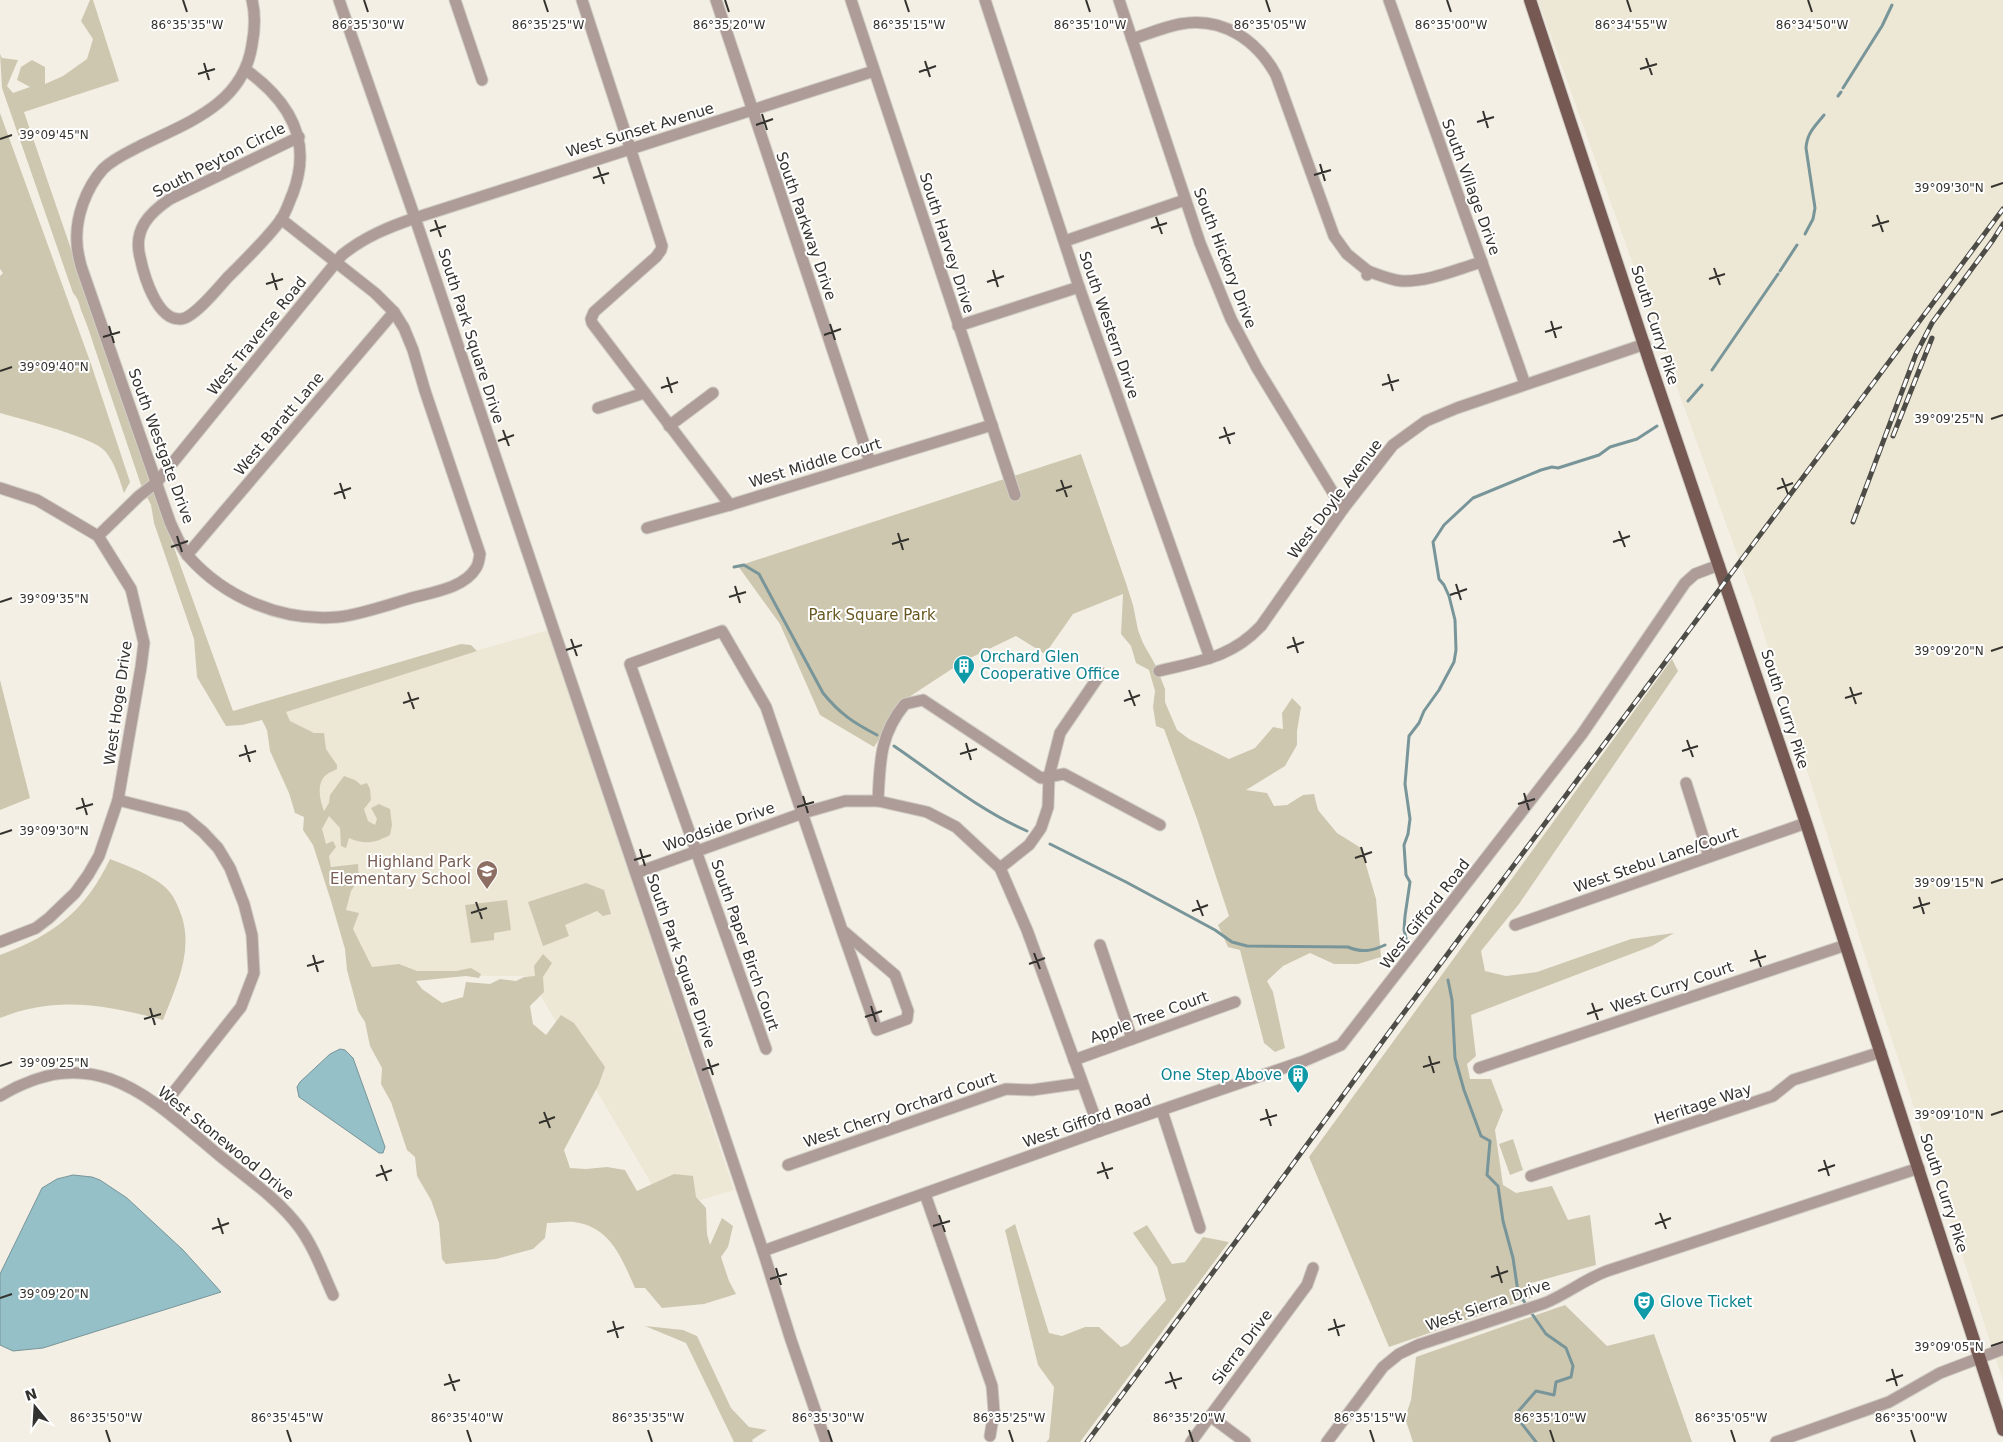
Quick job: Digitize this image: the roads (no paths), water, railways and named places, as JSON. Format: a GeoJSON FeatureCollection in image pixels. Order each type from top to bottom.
{"type":"FeatureCollection","features":[{"type":"Feature","properties":{"kind":"main road","name":"South Curry Pike"},"geometry":{"type":"LineString","coordinates":[[1530,0],[1806,823],[2003,1430]]}},
{"type":"Feature","properties":{"kind":"street","name":"South Westgate Drive"},"geometry":{"type":"LineString","coordinates":[[252,0],[255,12],[255,27],[250,59],[246,70],[234,88],[220,104],[199,118],[120,156],[104,169],[90,188],[82,207],[76,242],[81,266],[170,522],[187,555],[212,578],[256,606],[277,612],[309,617],[339,617],[446,588],[468,578],[477,567],[480,554],[413,350],[404,328],[394,312],[375,294],[281,220]]}},
{"type":"Feature","properties":{"kind":"street","name":"South Park Square Drive"},"geometry":{"type":"LineString","coordinates":[[339,0],[415,218],[763,1251]]}},
{"type":"Feature","properties":{"kind":"street"},"geometry":{"type":"LineString","coordinates":[[456,0],[482,80]]}},
{"type":"Feature","properties":{"kind":"street"},"geometry":{"type":"LineString","coordinates":[[582,0],[661,241],[661,250],[656,257],[594,312],[591,319],[593,327],[730,505]]}},
{"type":"Feature","properties":{"kind":"street","name":"South Parkway Drive"},"geometry":{"type":"LineString","coordinates":[[716,0],[870,462]]}},
{"type":"Feature","properties":{"kind":"street","name":"South Harvey Drive"},"geometry":{"type":"LineString","coordinates":[[851,0],[1015,494]]}},
{"type":"Feature","properties":{"kind":"street","name":"South Western Drive"},"geometry":{"type":"LineString","coordinates":[[985,0],[1079,286],[1210,658]]}},
{"type":"Feature","properties":{"kind":"street","name":"South Hickory Drive"},"geometry":{"type":"LineString","coordinates":[[1119,0],[1208,266],[1240,338],[1343,509]]}},
{"type":"Feature","properties":{"kind":"street","name":"South Village Drive"},"geometry":{"type":"LineString","coordinates":[[1388,0],[1525,384]]}},
{"type":"Feature","properties":{"kind":"street"},"geometry":{"type":"LineString","coordinates":[[1132,39],[1171,26],[1192,22],[1234,29],[1251,42],[1270,64],[1276,76],[1334,236],[1347,254],[1368,273],[1403,281],[1427,278],[1482,262]]}},
{"type":"Feature","properties":{"kind":"street","name":"South Peyton Circle"},"geometry":{"type":"LineString","coordinates":[[246,70],[263,82],[272,92],[286,111],[299,136],[300,158],[296,184],[281,220],[189,317],[181,320],[172,318],[164,313],[156,303],[138,251],[138,238],[147,218],[155,209],[170,198],[299,136]]}},
{"type":"Feature","properties":{"kind":"street","name":"West Sunset Avenue"},"geometry":{"type":"LineString","coordinates":[[415,218],[874,71]]}},
{"type":"Feature","properties":{"kind":"street"},"geometry":{"type":"LineString","coordinates":[[1065,241],[1185,200]]}},
{"type":"Feature","properties":{"kind":"street","name":"West Traverse Road"},"geometry":{"type":"LineString","coordinates":[[98,536],[139,496],[157,482],[342,255],[354,245],[385,229],[415,218]]}},
{"type":"Feature","properties":{"kind":"street"},"geometry":{"type":"LineString","coordinates":[[958,326],[1079,286]]}},
{"type":"Feature","properties":{"kind":"street","name":"West Baratt Lane"},"geometry":{"type":"LineString","coordinates":[[187,555],[394,312]]}},
{"type":"Feature","properties":{"kind":"street","name":"West Doyle Avenue"},"geometry":{"type":"LineString","coordinates":[[1159,672],[1210,658],[1242,644],[1261,626],[1343,509],[1393,445],[1415,427],[1440,414],[1645,344]]}},
{"type":"Feature","properties":{"kind":"street"},"geometry":{"type":"LineString","coordinates":[[669,426],[713,392]]}},
{"type":"Feature","properties":{"kind":"street"},"geometry":{"type":"LineString","coordinates":[[598,408],[644,393]]}},
{"type":"Feature","properties":{"kind":"street","name":"West Middle Court"},"geometry":{"type":"LineString","coordinates":[[647,528],[730,505],[992,425]]}},
{"type":"Feature","properties":{"kind":"street","name":"West Hoge Drive"},"geometry":{"type":"LineString","coordinates":[[0,488],[37,500],[98,536],[131,589],[144,643],[142,667],[118,800],[99,856],[75,893],[49,918],[36,928],[0,942]]}},
{"type":"Feature","properties":{"kind":"street","name":"West Gifford Road"},"geometry":{"type":"LineString","coordinates":[[763,1251],[1100,1131],[1304,1061],[1340,1046],[1582,734],[1685,583],[1695,574],[1719,564]]}},
{"type":"Feature","properties":{"kind":"street","name":"South Paper Birch Court"},"geometry":{"type":"LineString","coordinates":[[766,1049],[630,664],[722,631],[766,707],[803,813]]}},
{"type":"Feature","properties":{"kind":"street"},"geometry":{"type":"LineString","coordinates":[[1100,1131],[1027,930],[1000,868],[1029,845],[1041,828],[1048,808],[1049,776],[1060,733],[1101,674]]}},
{"type":"Feature","properties":{"kind":"street"},"geometry":{"type":"LineString","coordinates":[[878,801],[880,754],[888,731],[905,704],[923,700],[1041,778],[1064,774],[1160,825]]}},
{"type":"Feature","properties":{"kind":"street"},"geometry":{"type":"LineString","coordinates":[[1686,784],[1709,856]]}},
{"type":"Feature","properties":{"kind":"street"},"geometry":{"type":"LineString","coordinates":[[118,800],[184,817],[203,832],[218,848],[230,868],[244,904],[252,935],[254,973],[241,1007],[162,1107]]}},
{"type":"Feature","properties":{"kind":"street","name":"Woodside Drive"},"geometry":{"type":"LineString","coordinates":[[636,873],[803,813],[845,801],[878,801],[927,812],[956,827],[1000,868]]}},
{"type":"Feature","properties":{"kind":"street"},"geometry":{"type":"LineString","coordinates":[[803,813],[842,930],[877,1030],[907,1019],[908,1011],[895,975],[842,930]]}},
{"type":"Feature","properties":{"kind":"street","name":"West Stebu Lane/Court"},"geometry":{"type":"LineString","coordinates":[[1515,925],[1806,823]]}},
{"type":"Feature","properties":{"kind":"street"},"geometry":{"type":"LineString","coordinates":[[1100,945],[1132,1038]]}},
{"type":"Feature","properties":{"kind":"street","name":"West Curry Court"},"geometry":{"type":"LineString","coordinates":[[1479,1068],[1846,945]]}},
{"type":"Feature","properties":{"kind":"street","name":"Apple Tree Court"},"geometry":{"type":"LineString","coordinates":[[1074,1060],[1235,1002]]}},
{"type":"Feature","properties":{"kind":"street","name":"Heritage Way"},"geometry":{"type":"LineString","coordinates":[[1531,1176],[1773,1096],[1793,1080],[1881,1052]]}},
{"type":"Feature","properties":{"kind":"street","name":"West Stonewood Drive"},"geometry":{"type":"LineString","coordinates":[[0,1096],[16,1086],[41,1076],[65,1072],[118,1080],[162,1107],[286,1210],[306,1236],[333,1295]]}},
{"type":"Feature","properties":{"kind":"street","name":"West Cherry Orchard Court"},"geometry":{"type":"LineString","coordinates":[[788,1164],[1006,1089],[1032,1090],[1082,1083]]}},
{"type":"Feature","properties":{"kind":"street"},"geometry":{"type":"LineString","coordinates":[[1162,1111],[1200,1228]]}},
{"type":"Feature","properties":{"kind":"street","name":"West Sierra Drive"},"geometry":{"type":"LineString","coordinates":[[1328,1442],[1383,1367],[1413,1347],[1558,1297],[1594,1276],[1607,1271],[1919,1168]]}},
{"type":"Feature","properties":{"kind":"street"},"geometry":{"type":"LineString","coordinates":[[925,1194],[992,1386],[994,1412],[990,1436]]}},
{"type":"Feature","properties":{"kind":"street"},"geometry":{"type":"LineString","coordinates":[[763,1251],[790,1340],[826,1442]]}},
{"type":"Feature","properties":{"kind":"street","name":"Sierra Drive"},"geometry":{"type":"LineString","coordinates":[[1191,1442],[1307,1285],[1313,1268]]}},
{"type":"Feature","properties":{"kind":"street"},"geometry":{"type":"LineString","coordinates":[[1776,1442],[1889,1402],[1940,1372],[2003,1349]]}},
{"type":"Feature","properties":{"kind":"street"},"geometry":{"type":"LineString","coordinates":[[1210,1416],[1245,1442]]}},
{"type":"Feature","properties":{"kind":"water"},"geometry":{"type":"Polygon","coordinates":[[[340,1049],[345,1050],[353,1058],[385,1147],[383,1153],[379,1153],[299,1097],[297,1087],[300,1082],[330,1054],[340,1049]]]}},
{"type":"Feature","properties":{"kind":"water"},"geometry":{"type":"Polygon","coordinates":[[[73,1175],[100,1180],[127,1198],[183,1250],[221,1292],[43,1348],[13,1351],[0,1345],[0,1274],[42,1188],[57,1179],[73,1175]]]}},
{"type":"Feature","properties":{"kind":"waterway"},"geometry":{"type":"LineString","coordinates":[[1843,88],[1882,26],[1892,5]]}},
{"type":"Feature","properties":{"kind":"waterway"},"geometry":{"type":"LineString","coordinates":[[1838,96],[1841,92]]}},
{"type":"Feature","properties":{"kind":"waterway"},"geometry":{"type":"LineString","coordinates":[[1805,234],[1813,219],[1815,208],[1806,148],[1812,130],[1824,115]]}},
{"type":"Feature","properties":{"kind":"waterway"},"geometry":{"type":"LineString","coordinates":[[1780,271],[1797,245]]}},
{"type":"Feature","properties":{"kind":"waterway"},"geometry":{"type":"LineString","coordinates":[[1712,370],[1778,274]]}},
{"type":"Feature","properties":{"kind":"waterway"},"geometry":{"type":"LineString","coordinates":[[1688,401],[1702,385]]}},
{"type":"Feature","properties":{"kind":"waterway"},"geometry":{"type":"LineString","coordinates":[[1407,942],[1404,930],[1410,882],[1406,875],[1404,845],[1410,819],[1405,784],[1409,736],[1439,690],[1454,662],[1456,650],[1455,620],[1449,596],[1439,579],[1433,542],[1444,525],[1473,498],[1541,470],[1552,467],[1558,468],[1599,455],[1610,447],[1637,439],[1657,426]]}},
{"type":"Feature","properties":{"kind":"waterway"},"geometry":{"type":"LineString","coordinates":[[734,567],[744,565],[759,574],[823,693],[835,707],[877,735]]}},
{"type":"Feature","properties":{"kind":"waterway"},"geometry":{"type":"LineString","coordinates":[[894,746],[975,803],[1027,831]]}},
{"type":"Feature","properties":{"kind":"waterway"},"geometry":{"type":"LineString","coordinates":[[1050,844],[1126,882],[1215,930],[1232,942],[1247,946],[1348,947],[1362,951],[1376,949],[1385,945]]}},
{"type":"Feature","properties":{"kind":"waterway"},"geometry":{"type":"LineString","coordinates":[[1448,980],[1452,1000],[1455,1058],[1464,1090],[1481,1136],[1490,1141],[1487,1175],[1498,1186],[1503,1221],[1513,1258],[1518,1292],[1527,1306]]}},
{"type":"Feature","properties":{"kind":"waterway"},"geometry":{"type":"LineString","coordinates":[[1530,1311],[1546,1334],[1566,1348],[1573,1366],[1571,1377],[1556,1382],[1554,1395],[1536,1391],[1515,1415],[1536,1442]]}},
{"type":"Feature","properties":{"kind":"railway"},"geometry":{"type":"LineString","coordinates":[[1087,1442],[1388,1034],[2003,209]]}},
{"type":"Feature","properties":{"kind":"railway"},"geometry":{"type":"LineString","coordinates":[[1853,522],[1916,354],[1932,323],[2003,224]]}},
{"type":"Feature","properties":{"kind":"railway"},"geometry":{"type":"LineString","coordinates":[[1893,436],[1932,338]]}},
{"type":"Feature","properties":{"kind":"place","name":"Orchard Glen Cooperative Office"},"geometry":{"type":"Point","coordinates":[964,685]}},
{"type":"Feature","properties":{"kind":"place","name":"Highland Park Elementary School"},"geometry":{"type":"Point","coordinates":[487,890]}},
{"type":"Feature","properties":{"kind":"place","name":"One Step Above"},"geometry":{"type":"Point","coordinates":[1298,1094]}},
{"type":"Feature","properties":{"kind":"place","name":"Glove Ticket"},"geometry":{"type":"Point","coordinates":[1644,1321]}},
{"type":"Feature","properties":{"kind":"park label","name":"Park Square Park"},"geometry":{"type":"Point","coordinates":[872,615]}}]}
